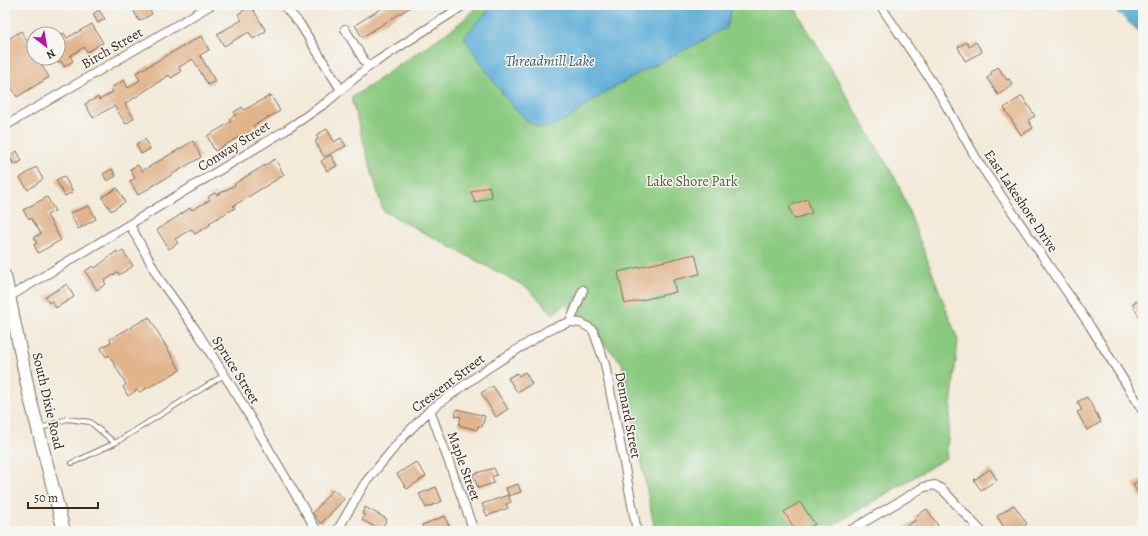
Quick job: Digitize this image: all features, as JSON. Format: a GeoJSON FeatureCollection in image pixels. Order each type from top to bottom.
{"type":"FeatureCollection","features":[{"type":"Feature","properties":{"kind":"main road","name":"South Dixie Road"},"geometry":{"type":"LineString","coordinates":[[5,276],[38,430],[64,531]]}},
{"type":"Feature","properties":{"kind":"street","name":"Birch Street"},"geometry":{"type":"LineString","coordinates":[[5,126],[211,5]]}},
{"type":"Feature","properties":{"kind":"street"},"geometry":{"type":"LineString","coordinates":[[283,5],[300,24],[341,90]]}},
{"type":"Feature","properties":{"kind":"street","name":"Conway Street"},"geometry":{"type":"LineString","coordinates":[[9,297],[286,130],[317,110],[368,67],[464,5]]}},
{"type":"Feature","properties":{"kind":"street","name":"East Lakeshore Drive"},"geometry":{"type":"LineString","coordinates":[[880,5],[936,88],[979,163],[1090,326],[1143,411]]}},
{"type":"Feature","properties":{"kind":"street"},"geometry":{"type":"LineString","coordinates":[[345,28],[368,67]]}},
{"type":"Feature","properties":{"kind":"street","name":"Spruce Street"},"geometry":{"type":"LineString","coordinates":[[130,225],[160,280],[196,330],[317,531]]}},
{"type":"Feature","properties":{"kind":"street"},"geometry":{"type":"LineString","coordinates":[[570,322],[583,290]]}},
{"type":"Feature","properties":{"kind":"street","name":"Crescent Street"},"geometry":{"type":"LineString","coordinates":[[337,531],[366,483],[403,437],[430,410],[488,368],[550,330],[570,322]]}},
{"type":"Feature","properties":{"kind":"street","name":"Dennard Street"},"geometry":{"type":"LineString","coordinates":[[570,322],[582,323],[593,330],[605,364],[637,531]]}},
{"type":"Feature","properties":{"kind":"street","name":"Maple Street"},"geometry":{"type":"LineString","coordinates":[[430,410],[474,531]]}},
{"type":"Feature","properties":{"kind":"street"},"geometry":{"type":"LineString","coordinates":[[849,531],[924,487],[935,485],[943,490],[981,531]]}},
{"type":"Feature","properties":{"kind":"lane"},"geometry":{"type":"LineString","coordinates":[[72,463],[115,443],[224,375]]}},
{"type":"Feature","properties":{"kind":"lane"},"geometry":{"type":"LineString","coordinates":[[38,430],[67,419],[90,422],[115,443]]}},
{"type":"Feature","properties":{"kind":"green space","name":"Lake Shore Park"},"geometry":{"type":"Polygon","coordinates":[[[480,5],[793,5],[898,183],[958,340],[946,458],[824,531],[655,531],[622,363],[565,304],[553,314],[526,287],[383,211],[351,98],[455,27],[480,5]]]}},
{"type":"Feature","properties":{"kind":"water","name":"Threadmill Lake"},"geometry":{"type":"Polygon","coordinates":[[[493,5],[733,5],[726,28],[625,81],[592,101],[566,120],[558,124],[543,127],[536,126],[518,112],[497,86],[464,37],[493,5]]]}},
{"type":"Feature","properties":{"kind":"water"},"geometry":{"type":"Polygon","coordinates":[[[1110,5],[1143,5],[1143,35],[1110,5]]]}},
{"type":"Feature","properties":{"kind":"building"},"geometry":{"type":"Polygon","coordinates":[[[131,5],[147,5],[152,14],[139,21],[131,5]]]}},
{"type":"Feature","properties":{"kind":"building"},"geometry":{"type":"Polygon","coordinates":[[[387,5],[414,5],[362,37],[355,25],[387,5]]]}},
{"type":"Feature","properties":{"kind":"building"},"geometry":{"type":"Polygon","coordinates":[[[251,6],[266,31],[253,39],[249,32],[224,46],[217,34],[242,20],[238,14],[251,6]]]}},
{"type":"Feature","properties":{"kind":"building"},"geometry":{"type":"Polygon","coordinates":[[[99,10],[105,19],[98,23],[93,14],[99,10]]]}},
{"type":"Feature","properties":{"kind":"building"},"geometry":{"type":"Polygon","coordinates":[[[92,24],[103,43],[87,52],[84,47],[70,56],[73,61],[66,66],[66,36],[67,38],[92,24]]]}},
{"type":"Feature","properties":{"kind":"building"},"geometry":{"type":"Polygon","coordinates":[[[21,31],[26,39],[26,66],[42,66],[49,77],[17,97],[5,76],[5,41],[21,31]]]}},
{"type":"Feature","properties":{"kind":"building"},"geometry":{"type":"Polygon","coordinates":[[[201,36],[209,50],[200,55],[215,81],[208,85],[193,59],[179,67],[181,72],[171,78],[169,75],[125,104],[134,118],[126,124],[114,106],[93,118],[85,104],[98,97],[99,100],[113,92],[111,88],[124,80],[128,88],[140,80],[136,73],[201,36]]]}},
{"type":"Feature","properties":{"kind":"building"},"geometry":{"type":"Polygon","coordinates":[[[967,42],[969,47],[976,42],[982,52],[965,61],[958,47],[967,42]]]}},
{"type":"Feature","properties":{"kind":"building"},"geometry":{"type":"Polygon","coordinates":[[[998,67],[1007,80],[1009,79],[1013,85],[998,95],[987,78],[992,74],[991,72],[998,67]]]}},
{"type":"Feature","properties":{"kind":"building"},"geometry":{"type":"Polygon","coordinates":[[[271,95],[280,111],[253,126],[256,131],[241,140],[239,137],[215,151],[207,136],[231,122],[229,119],[236,115],[234,112],[242,107],[244,110],[271,95]]]}},
{"type":"Feature","properties":{"kind":"building"},"geometry":{"type":"Polygon","coordinates":[[[1022,96],[1035,116],[1028,120],[1033,128],[1021,135],[1004,108],[1022,96]]]}},
{"type":"Feature","properties":{"kind":"building"},"geometry":{"type":"Polygon","coordinates":[[[327,129],[334,142],[341,138],[346,146],[324,157],[315,141],[318,139],[316,135],[327,129]]]}},
{"type":"Feature","properties":{"kind":"building"},"geometry":{"type":"Polygon","coordinates":[[[145,139],[150,149],[141,154],[136,144],[145,139]]]}},
{"type":"Feature","properties":{"kind":"building"},"geometry":{"type":"Polygon","coordinates":[[[193,141],[201,157],[138,195],[130,181],[135,178],[130,169],[138,165],[142,171],[193,141]]]}},
{"type":"Feature","properties":{"kind":"building"},"geometry":{"type":"Polygon","coordinates":[[[17,151],[22,161],[14,165],[9,156],[17,151]]]}},
{"type":"Feature","properties":{"kind":"building"},"geometry":{"type":"Polygon","coordinates":[[[331,155],[337,166],[327,171],[321,161],[331,155]]]}},
{"type":"Feature","properties":{"kind":"building"},"geometry":{"type":"Polygon","coordinates":[[[275,159],[284,175],[233,206],[235,208],[209,223],[210,225],[195,234],[191,229],[175,239],[178,243],[169,249],[157,230],[190,208],[192,210],[210,200],[208,197],[215,193],[217,195],[235,185],[234,184],[275,159]]]}},
{"type":"Feature","properties":{"kind":"building"},"geometry":{"type":"Polygon","coordinates":[[[36,167],[43,179],[28,190],[20,178],[36,167]]]}},
{"type":"Feature","properties":{"kind":"building"},"geometry":{"type":"Polygon","coordinates":[[[112,169],[116,176],[107,181],[103,174],[112,169]]]}},
{"type":"Feature","properties":{"kind":"building"},"geometry":{"type":"Polygon","coordinates":[[[64,176],[73,192],[65,196],[56,180],[64,176]]]}},
{"type":"Feature","properties":{"kind":"building"},"geometry":{"type":"Polygon","coordinates":[[[489,186],[492,197],[475,203],[471,192],[489,186]]]}},
{"type":"Feature","properties":{"kind":"building"},"geometry":{"type":"Polygon","coordinates":[[[117,188],[125,202],[111,211],[102,197],[117,188]]]}},
{"type":"Feature","properties":{"kind":"building"},"geometry":{"type":"Polygon","coordinates":[[[47,197],[55,211],[47,215],[61,240],[38,253],[34,245],[37,243],[34,237],[41,234],[31,218],[29,219],[23,210],[47,197]]]}},
{"type":"Feature","properties":{"kind":"building"},"geometry":{"type":"Polygon","coordinates":[[[807,199],[812,213],[794,219],[789,206],[807,199]]]}},
{"type":"Feature","properties":{"kind":"building"},"geometry":{"type":"Polygon","coordinates":[[[89,206],[96,219],[78,229],[70,213],[89,206]]]}},
{"type":"Feature","properties":{"kind":"building"},"geometry":{"type":"Polygon","coordinates":[[[117,251],[118,254],[123,251],[133,266],[119,275],[118,272],[104,281],[106,284],[97,290],[85,271],[93,266],[95,268],[117,251]]]}},
{"type":"Feature","properties":{"kind":"building"},"geometry":{"type":"Polygon","coordinates":[[[695,254],[700,274],[673,280],[676,292],[625,304],[618,272],[695,254]]]}},
{"type":"Feature","properties":{"kind":"building"},"geometry":{"type":"Polygon","coordinates":[[[67,284],[74,297],[56,308],[52,301],[49,303],[45,297],[67,284]]]}},
{"type":"Feature","properties":{"kind":"building"},"geometry":{"type":"Polygon","coordinates":[[[1143,297],[1143,323],[1132,304],[1143,297]]]}},
{"type":"Feature","properties":{"kind":"building"},"geometry":{"type":"Polygon","coordinates":[[[149,317],[180,370],[140,392],[137,390],[128,396],[123,387],[126,384],[109,355],[106,357],[101,348],[111,342],[110,339],[149,317]]]}},
{"type":"Feature","properties":{"kind":"building"},"geometry":{"type":"Polygon","coordinates":[[[525,372],[532,384],[517,392],[508,378],[517,373],[519,376],[525,372]]]}},
{"type":"Feature","properties":{"kind":"building"},"geometry":{"type":"Polygon","coordinates":[[[493,386],[508,409],[496,417],[481,393],[493,386]]]}},
{"type":"Feature","properties":{"kind":"building"},"geometry":{"type":"Polygon","coordinates":[[[1087,397],[1101,422],[1087,430],[1077,412],[1082,410],[1077,402],[1087,397]]]}},
{"type":"Feature","properties":{"kind":"building"},"geometry":{"type":"Polygon","coordinates":[[[457,409],[485,416],[482,427],[478,426],[477,430],[459,425],[461,417],[455,416],[457,409]]]}},
{"type":"Feature","properties":{"kind":"building"},"geometry":{"type":"Polygon","coordinates":[[[416,462],[426,476],[407,489],[397,474],[416,462]]]}},
{"type":"Feature","properties":{"kind":"building"},"geometry":{"type":"Polygon","coordinates":[[[494,468],[497,475],[492,477],[494,483],[478,488],[473,474],[494,468]]]}},
{"type":"Feature","properties":{"kind":"building"},"geometry":{"type":"Polygon","coordinates":[[[990,469],[997,480],[981,490],[974,480],[990,469]]]}},
{"type":"Feature","properties":{"kind":"building"},"geometry":{"type":"Polygon","coordinates":[[[1143,479],[1143,502],[1133,484],[1143,479]]]}},
{"type":"Feature","properties":{"kind":"building"},"geometry":{"type":"Polygon","coordinates":[[[518,484],[521,492],[509,496],[506,488],[518,484]]]}},
{"type":"Feature","properties":{"kind":"building"},"geometry":{"type":"Polygon","coordinates":[[[436,487],[442,501],[426,508],[419,494],[436,487]]]}},
{"type":"Feature","properties":{"kind":"building"},"geometry":{"type":"Polygon","coordinates":[[[333,489],[344,499],[321,524],[313,513],[333,489]]]}},
{"type":"Feature","properties":{"kind":"building"},"geometry":{"type":"Polygon","coordinates":[[[508,495],[511,502],[506,504],[508,508],[487,516],[482,504],[508,495]]]}},
{"type":"Feature","properties":{"kind":"building"},"geometry":{"type":"Polygon","coordinates":[[[800,502],[815,524],[804,531],[796,531],[784,512],[800,502]]]}},
{"type":"Feature","properties":{"kind":"building"},"geometry":{"type":"Polygon","coordinates":[[[1014,505],[1027,524],[1017,531],[1006,531],[997,516],[1014,505]]]}},
{"type":"Feature","properties":{"kind":"building"},"geometry":{"type":"Polygon","coordinates":[[[365,507],[387,519],[382,528],[379,529],[362,520],[365,515],[362,514],[365,507]]]}},
{"type":"Feature","properties":{"kind":"building"},"geometry":{"type":"Polygon","coordinates":[[[927,509],[938,526],[930,531],[898,531],[916,520],[914,517],[927,509]]]}},
{"type":"Feature","properties":{"kind":"building"},"geometry":{"type":"Polygon","coordinates":[[[445,516],[451,531],[424,531],[422,525],[445,516]]]}}]}
